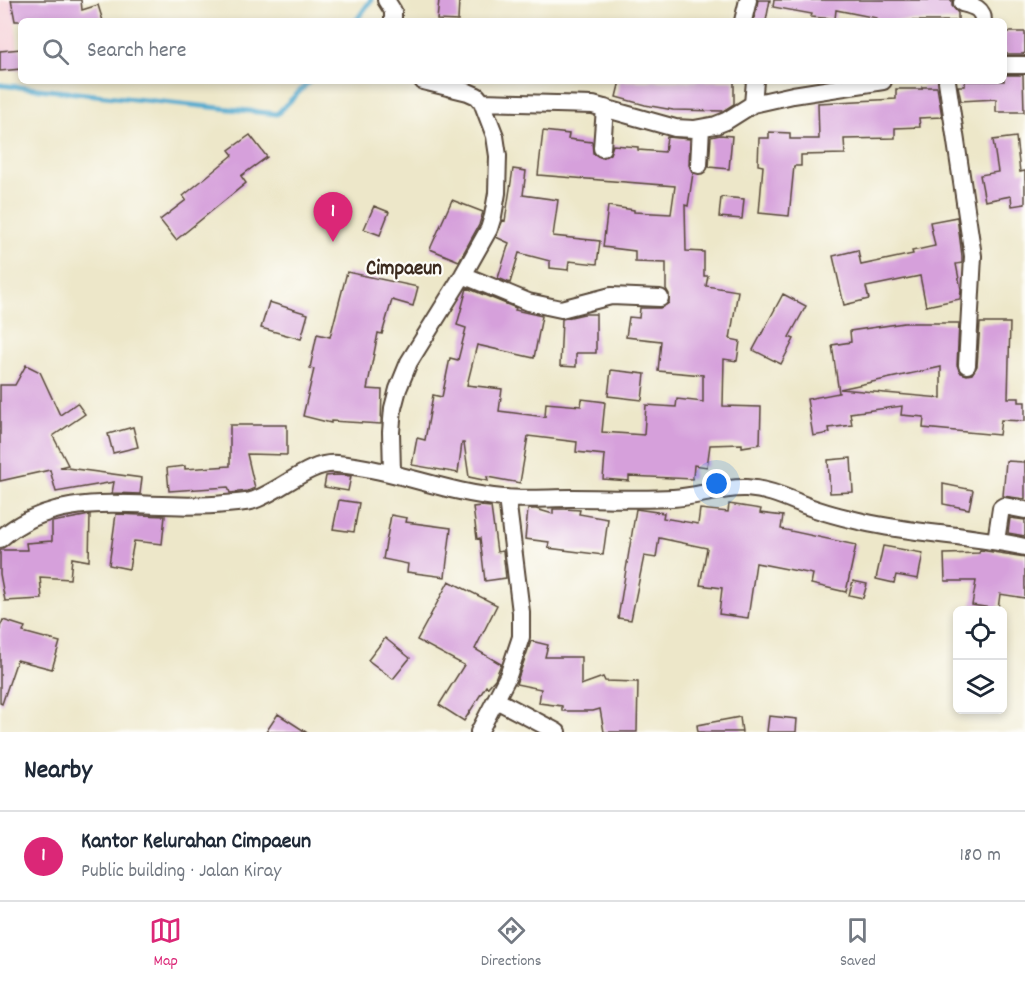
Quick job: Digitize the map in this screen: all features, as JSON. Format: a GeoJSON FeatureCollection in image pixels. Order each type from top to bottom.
{"type":"FeatureCollection","features":[{"type":"Feature","properties":{"kind":"street"},"geometry":{"type":"LineString","coordinates":[[744,18],[748,0]]}},
{"type":"Feature","properties":{"kind":"street"},"geometry":{"type":"LineString","coordinates":[[962,3],[976,7],[983,18]]}},
{"type":"Feature","properties":{"kind":"street"},"geometry":{"type":"LineString","coordinates":[[1007,65],[1025,65]]}},
{"type":"Feature","properties":{"kind":"street"},"geometry":{"type":"LineString","coordinates":[[392,472],[391,432],[393,408],[398,389],[409,362],[464,276],[489,229],[497,193],[498,156],[495,136],[482,102],[477,96],[468,92],[435,84]]}},
{"type":"Feature","properties":{"kind":"street"},"geometry":{"type":"LineString","coordinates":[[753,104],[755,84]]}},
{"type":"Feature","properties":{"kind":"street"},"geometry":{"type":"LineString","coordinates":[[482,102],[582,104],[605,108],[675,128],[700,128],[726,122],[753,104],[864,84]]}},
{"type":"Feature","properties":{"kind":"street"},"geometry":{"type":"LineString","coordinates":[[947,84],[973,256],[967,365]]}},
{"type":"Feature","properties":{"kind":"street"},"geometry":{"type":"LineString","coordinates":[[602,148],[605,108]]}},
{"type":"Feature","properties":{"kind":"street"},"geometry":{"type":"LineString","coordinates":[[699,165],[700,128]]}},
{"type":"Feature","properties":{"kind":"street"},"geometry":{"type":"LineString","coordinates":[[464,276],[528,302],[561,309],[611,296],[660,298]]}},
{"type":"Feature","properties":{"kind":"street"},"geometry":{"type":"LineString","coordinates":[[0,539],[26,521],[62,507],[85,504],[205,507],[250,501],[273,492],[308,471],[337,463],[392,472],[447,490],[507,498],[673,498],[746,488],[779,493],[798,502],[861,522],[1025,547]]}},
{"type":"Feature","properties":{"kind":"street"},"geometry":{"type":"LineString","coordinates":[[478,732],[508,676],[516,656],[522,624],[507,498]]}},
{"type":"Feature","properties":{"kind":"street"},"geometry":{"type":"LineString","coordinates":[[996,541],[1001,508],[1004,506],[1025,510]]}},
{"type":"Feature","properties":{"kind":"street"},"geometry":{"type":"LineString","coordinates":[[496,700],[557,732]]}},
{"type":"Feature","properties":{"kind":"shaded area"},"geometry":{"type":"Polygon","coordinates":[[[0,0],[11,0],[14,7],[18,49],[0,51],[0,0]]]}},
{"type":"Feature","properties":{"kind":"building"},"geometry":{"type":"Polygon","coordinates":[[[11,0],[81,0],[82,10],[98,5],[102,18],[18,18],[18,21],[15,21],[11,0]]]}},
{"type":"Feature","properties":{"kind":"building"},"geometry":{"type":"Polygon","coordinates":[[[439,0],[459,0],[458,18],[437,18],[439,0]]]}},
{"type":"Feature","properties":{"kind":"building"},"geometry":{"type":"Polygon","coordinates":[[[758,0],[770,0],[767,18],[755,18],[758,0]]]}},
{"type":"Feature","properties":{"kind":"building"},"geometry":{"type":"Polygon","coordinates":[[[774,0],[952,0],[952,6],[958,13],[958,18],[877,18],[836,10],[835,18],[823,18],[773,7],[774,0]]]}},
{"type":"Feature","properties":{"kind":"building"},"geometry":{"type":"Polygon","coordinates":[[[1007,32],[1025,32],[1025,53],[1007,54],[1007,32]]]}},
{"type":"Feature","properties":{"kind":"building"},"geometry":{"type":"Polygon","coordinates":[[[18,49],[18,69],[0,71],[0,51],[18,49]]]}},
{"type":"Feature","properties":{"kind":"building"},"geometry":{"type":"Polygon","coordinates":[[[1007,75],[1023,75],[1024,112],[996,112],[996,99],[961,101],[958,86],[965,86],[965,84],[1007,84],[1007,75]]]}},
{"type":"Feature","properties":{"kind":"building"},"geometry":{"type":"Polygon","coordinates":[[[619,84],[734,84],[734,104],[723,111],[673,110],[616,97],[619,84]]]}},
{"type":"Feature","properties":{"kind":"building"},"geometry":{"type":"Polygon","coordinates":[[[922,87],[937,87],[942,117],[919,118],[920,127],[895,128],[895,138],[844,139],[845,154],[801,155],[801,166],[794,166],[789,216],[759,213],[763,166],[758,165],[759,138],[769,138],[769,132],[790,133],[790,139],[819,139],[818,103],[896,99],[896,89],[922,89],[922,87]]]}},
{"type":"Feature","properties":{"kind":"building"},"geometry":{"type":"Polygon","coordinates":[[[543,131],[569,134],[568,139],[592,142],[593,153],[602,158],[610,154],[613,145],[665,152],[667,137],[690,139],[689,165],[693,173],[688,206],[685,205],[686,251],[704,252],[704,276],[708,276],[706,286],[738,291],[730,339],[740,341],[737,361],[724,359],[723,406],[761,407],[760,444],[742,447],[742,444],[710,445],[707,467],[694,465],[693,479],[629,476],[629,481],[603,479],[605,455],[576,452],[577,442],[528,436],[520,483],[487,477],[488,481],[469,477],[464,443],[462,443],[458,473],[412,465],[417,438],[425,440],[433,395],[442,397],[450,358],[458,360],[466,328],[457,325],[467,288],[516,308],[515,310],[542,316],[534,358],[477,345],[467,385],[502,389],[499,411],[545,417],[546,403],[581,406],[582,399],[605,402],[602,432],[644,435],[646,405],[676,407],[677,399],[703,402],[703,375],[658,371],[661,341],[626,337],[629,317],[639,318],[640,308],[660,308],[669,303],[669,294],[666,289],[666,263],[635,262],[635,251],[603,247],[608,206],[634,210],[634,212],[671,214],[675,186],[538,175],[543,131]]]}},
{"type":"Feature","properties":{"kind":"building"},"geometry":{"type":"Polygon","coordinates":[[[250,135],[267,157],[241,176],[246,183],[176,240],[160,220],[186,200],[183,196],[233,155],[229,150],[250,135]]]}},
{"type":"Feature","properties":{"kind":"building"},"geometry":{"type":"Polygon","coordinates":[[[732,136],[729,169],[709,167],[711,137],[732,136]]]}},
{"type":"Feature","properties":{"kind":"building"},"geometry":{"type":"Polygon","coordinates":[[[1016,137],[1020,172],[1025,171],[1025,204],[1012,206],[1011,196],[985,201],[980,175],[998,172],[993,140],[1016,137]]]}},
{"type":"Feature","properties":{"kind":"building"},"geometry":{"type":"Polygon","coordinates":[[[513,169],[526,171],[523,195],[558,200],[553,236],[600,241],[597,264],[569,261],[568,270],[550,268],[550,261],[519,253],[510,283],[498,278],[509,243],[496,237],[503,220],[505,221],[513,169]]]}},
{"type":"Feature","properties":{"kind":"building"},"geometry":{"type":"Polygon","coordinates":[[[721,197],[744,199],[742,219],[719,217],[721,197]]]}},
{"type":"Feature","properties":{"kind":"building"},"geometry":{"type":"Polygon","coordinates":[[[452,200],[483,212],[479,225],[459,261],[430,249],[452,200]]]}},
{"type":"Feature","properties":{"kind":"building"},"geometry":{"type":"Polygon","coordinates":[[[374,206],[389,212],[380,235],[364,229],[374,206]]]}},
{"type":"Feature","properties":{"kind":"building"},"geometry":{"type":"Polygon","coordinates":[[[957,217],[962,256],[962,263],[956,264],[961,289],[960,299],[926,306],[920,276],[866,287],[869,299],[844,305],[833,256],[858,250],[861,265],[913,254],[912,251],[935,246],[930,222],[957,217]]]}},
{"type":"Feature","properties":{"kind":"building"},"geometry":{"type":"Polygon","coordinates":[[[347,272],[418,287],[413,306],[392,300],[382,334],[378,333],[367,389],[382,390],[381,424],[331,421],[331,423],[303,416],[314,369],[310,368],[317,334],[330,337],[347,272]]]}},
{"type":"Feature","properties":{"kind":"building"},"geometry":{"type":"Polygon","coordinates":[[[783,294],[806,306],[789,337],[794,339],[781,364],[753,350],[783,294]]]}},
{"type":"Feature","properties":{"kind":"building"},"geometry":{"type":"Polygon","coordinates":[[[269,302],[308,314],[301,339],[261,328],[269,302]]]}},
{"type":"Feature","properties":{"kind":"building"},"geometry":{"type":"Polygon","coordinates":[[[596,314],[596,353],[576,353],[576,367],[560,366],[562,319],[596,314]]]}},
{"type":"Feature","properties":{"kind":"building"},"geometry":{"type":"Polygon","coordinates":[[[904,323],[959,323],[957,365],[961,373],[967,375],[972,374],[977,366],[980,323],[1010,323],[1008,398],[1019,398],[1019,402],[1025,402],[1025,421],[1001,420],[999,435],[923,428],[924,417],[901,415],[902,406],[850,413],[852,425],[829,428],[830,433],[813,436],[807,399],[839,393],[832,345],[851,342],[850,331],[904,323]],[[941,367],[840,389],[941,398],[941,367]]]}},
{"type":"Feature","properties":{"kind":"building"},"geometry":{"type":"Polygon","coordinates":[[[26,365],[40,372],[60,415],[77,403],[85,414],[53,436],[68,465],[60,467],[142,478],[140,494],[112,493],[114,482],[56,492],[50,470],[0,481],[0,385],[15,385],[26,365]]]}},
{"type":"Feature","properties":{"kind":"building"},"geometry":{"type":"Polygon","coordinates":[[[611,370],[645,374],[642,400],[608,396],[611,370]]]}},
{"type":"Feature","properties":{"kind":"building"},"geometry":{"type":"Polygon","coordinates":[[[230,425],[287,425],[287,455],[247,454],[255,488],[248,491],[230,493],[228,487],[169,491],[167,468],[230,466],[230,425]]]}},
{"type":"Feature","properties":{"kind":"building"},"geometry":{"type":"Polygon","coordinates":[[[133,427],[138,447],[113,453],[108,434],[133,427]]]}},
{"type":"Feature","properties":{"kind":"building"},"geometry":{"type":"Polygon","coordinates":[[[851,458],[853,492],[830,493],[828,460],[851,458]]]}},
{"type":"Feature","properties":{"kind":"building"},"geometry":{"type":"Polygon","coordinates":[[[1006,461],[1025,462],[1025,499],[1003,496],[1006,461]]]}},
{"type":"Feature","properties":{"kind":"building"},"geometry":{"type":"Polygon","coordinates":[[[326,476],[351,476],[348,491],[324,487],[326,476]]]}},
{"type":"Feature","properties":{"kind":"building"},"geometry":{"type":"Polygon","coordinates":[[[943,484],[973,490],[969,509],[943,504],[943,484]]]}},
{"type":"Feature","properties":{"kind":"building"},"geometry":{"type":"Polygon","coordinates":[[[339,500],[359,503],[354,532],[333,529],[339,500]]]}},
{"type":"Feature","properties":{"kind":"building"},"geometry":{"type":"Polygon","coordinates":[[[729,504],[761,509],[760,513],[783,516],[781,529],[856,545],[846,592],[811,584],[813,574],[756,563],[748,618],[719,614],[722,588],[700,585],[707,548],[659,538],[656,558],[644,556],[631,620],[618,618],[636,509],[664,513],[663,518],[698,524],[700,509],[728,512],[729,504]]]}},
{"type":"Feature","properties":{"kind":"building"},"geometry":{"type":"Polygon","coordinates":[[[473,507],[491,507],[497,552],[503,551],[506,578],[485,581],[480,538],[477,539],[473,507]]]}},
{"type":"Feature","properties":{"kind":"building"},"geometry":{"type":"Polygon","coordinates":[[[528,509],[553,514],[553,509],[580,510],[579,514],[608,519],[603,555],[548,548],[549,542],[525,539],[528,509]]]}},
{"type":"Feature","properties":{"kind":"building"},"geometry":{"type":"Polygon","coordinates":[[[116,514],[165,516],[162,544],[134,541],[129,569],[109,565],[116,514]]]}},
{"type":"Feature","properties":{"kind":"building"},"geometry":{"type":"Polygon","coordinates":[[[90,515],[89,561],[72,558],[70,579],[40,577],[42,599],[5,601],[0,574],[0,550],[27,550],[26,543],[52,541],[52,522],[90,515]]]}},
{"type":"Feature","properties":{"kind":"building"},"geometry":{"type":"Polygon","coordinates":[[[391,515],[407,518],[406,522],[451,528],[445,577],[407,572],[408,564],[383,559],[391,515]]]}},
{"type":"Feature","properties":{"kind":"building"},"geometry":{"type":"Polygon","coordinates":[[[1010,518],[1025,520],[1025,536],[1008,533],[1010,518]]]}},
{"type":"Feature","properties":{"kind":"building"},"geometry":{"type":"Polygon","coordinates":[[[883,546],[923,553],[918,579],[896,575],[894,583],[876,579],[883,546]]]}},
{"type":"Feature","properties":{"kind":"building"},"geometry":{"type":"Polygon","coordinates":[[[980,550],[1025,557],[1025,598],[1000,594],[998,606],[972,605],[976,581],[945,581],[944,554],[979,553],[980,550]]]}},
{"type":"Feature","properties":{"kind":"building"},"geometry":{"type":"Polygon","coordinates":[[[449,581],[497,605],[475,649],[501,664],[495,679],[488,687],[486,686],[464,721],[439,705],[464,665],[417,640],[449,581]]]}},
{"type":"Feature","properties":{"kind":"building"},"geometry":{"type":"Polygon","coordinates":[[[853,581],[867,584],[863,598],[849,595],[853,581]]]}},
{"type":"Feature","properties":{"kind":"building"},"geometry":{"type":"Polygon","coordinates":[[[3,620],[25,627],[23,632],[60,642],[52,669],[17,660],[2,704],[0,703],[0,627],[3,620]]]}},
{"type":"Feature","properties":{"kind":"building"},"geometry":{"type":"Polygon","coordinates":[[[385,638],[410,658],[393,679],[368,660],[385,638]]]}},
{"type":"Feature","properties":{"kind":"building"},"geometry":{"type":"Polygon","coordinates":[[[531,641],[548,645],[545,657],[581,657],[581,685],[603,677],[605,681],[638,682],[637,732],[604,732],[600,709],[562,711],[562,706],[539,703],[541,689],[516,684],[531,641]]]}},
{"type":"Feature","properties":{"kind":"building"},"geometry":{"type":"Polygon","coordinates":[[[278,714],[306,732],[266,732],[278,714]]]}},
{"type":"Feature","properties":{"kind":"building"},"geometry":{"type":"Polygon","coordinates":[[[769,716],[797,719],[796,732],[767,732],[769,716]]]}},
{"type":"Feature","properties":{"kind":"building"},"geometry":{"type":"Polygon","coordinates":[[[740,717],[742,732],[698,732],[697,725],[740,717]]]}},
{"type":"Feature","properties":{"kind":"waterway"},"geometry":{"type":"LineString","coordinates":[[358,18],[371,0]]}},
{"type":"Feature","properties":{"kind":"waterway"},"geometry":{"type":"LineString","coordinates":[[0,85],[277,114],[307,84]]}},
{"type":"Feature","properties":{"kind":"place","name":"Kantor Kelurahan Cimpaeun"},"geometry":{"type":"Point","coordinates":[333,242]}},
{"type":"Feature","properties":{"kind":"district","name":"Cimpaeun"},"geometry":{"type":"Point","coordinates":[404,267]}}]}
